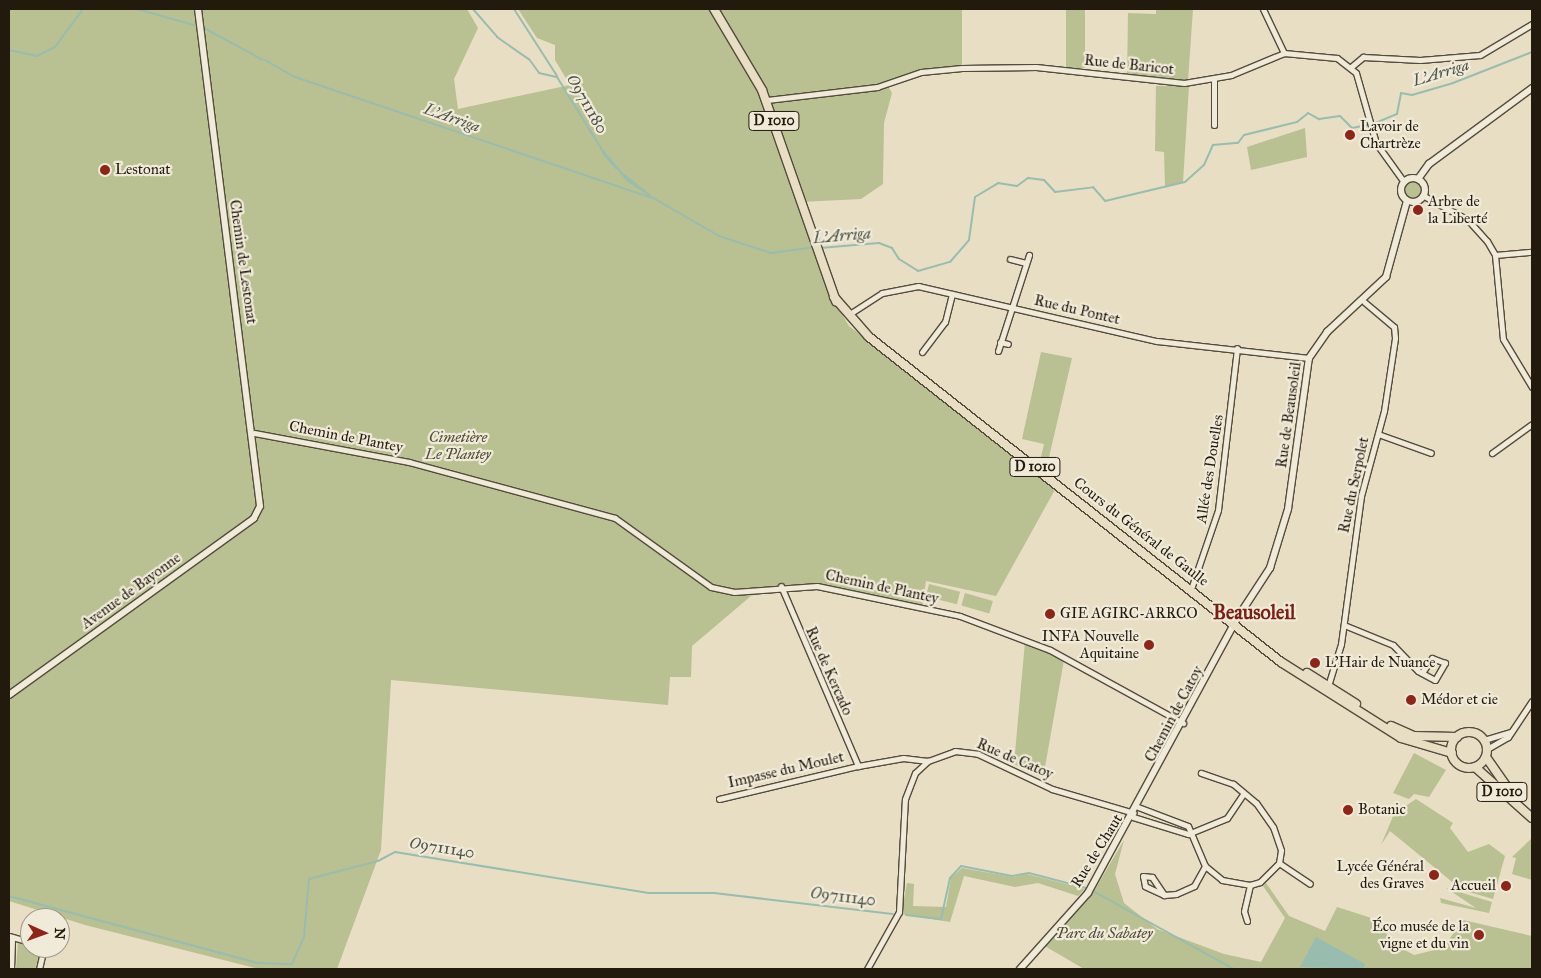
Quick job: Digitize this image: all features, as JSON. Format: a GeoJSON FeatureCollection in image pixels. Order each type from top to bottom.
{"type":"FeatureCollection","features":[{"type":"Feature","properties":{"kind":"main road","name":"D 1010"},"geometry":{"type":"LineString","coordinates":[[714,9],[766,100]]}},
{"type":"Feature","properties":{"kind":"main road","name":"Cours du Général de Gaulle"},"geometry":{"type":"LineString","coordinates":[[766,100],[817,252],[834,296],[848,321],[1235,625],[1327,689]]}},
{"type":"Feature","properties":{"kind":"main road","name":"Cours du Général de Gaulle"},"geometry":{"type":"LineString","coordinates":[[834,296],[864,333]]}},
{"type":"Feature","properties":{"kind":"main road","name":"Cours du Général de Gaulle"},"geometry":{"type":"LineString","coordinates":[[1235,625],[1401,738],[1452,753]]}},
{"type":"Feature","properties":{"kind":"main road","name":"Cours du Général de Gaulle"},"geometry":{"type":"LineString","coordinates":[[1334,694],[1414,736],[1457,737]]}},
{"type":"Feature","properties":{"kind":"main road"},"geometry":{"type":"LineString","coordinates":[[1471,732],[1484,740],[1486,753],[1475,767],[1459,764],[1452,753],[1457,737],[1471,732]]}},
{"type":"Feature","properties":{"kind":"main road","name":"D 1010"},"geometry":{"type":"LineString","coordinates":[[1486,753],[1531,817]]}},
{"type":"Feature","properties":{"kind":"main road","name":"D 1010"},"geometry":{"type":"LineString","coordinates":[[1475,767],[1531,817]]}},
{"type":"Feature","properties":{"kind":"street","name":"Chemin de Lestonat"},"geometry":{"type":"LineString","coordinates":[[198,9],[254,433],[261,502]]}},
{"type":"Feature","properties":{"kind":"street"},"geometry":{"type":"LineString","coordinates":[[1263,9],[1284,53],[1325,55],[1351,67],[1362,84],[1380,151],[1404,182]]}},
{"type":"Feature","properties":{"kind":"street"},"geometry":{"type":"LineString","coordinates":[[1351,67],[1363,57],[1420,60],[1480,55],[1532,24]]}},
{"type":"Feature","properties":{"kind":"street","name":"Rue de Baricot"},"geometry":{"type":"LineString","coordinates":[[766,100],[877,87],[928,71],[997,67],[1055,69],[1168,84],[1214,79],[1284,53]]}},
{"type":"Feature","properties":{"kind":"street"},"geometry":{"type":"LineString","coordinates":[[1214,79],[1214,125]]}},
{"type":"Feature","properties":{"kind":"street"},"geometry":{"type":"LineString","coordinates":[[1404,182],[1418,179],[1430,164],[1532,88]]}},
{"type":"Feature","properties":{"kind":"street"},"geometry":{"type":"LineString","coordinates":[[1418,179],[1424,185],[1424,196]]}},
{"type":"Feature","properties":{"kind":"street"},"geometry":{"type":"LineString","coordinates":[[1404,182],[1401,191],[1407,201],[1424,196],[1478,228],[1495,255],[1503,339],[1532,387]]}},
{"type":"Feature","properties":{"kind":"street","name":"Rue de Beausoleil"},"geometry":{"type":"LineString","coordinates":[[1235,625],[1280,543],[1309,358],[1327,332],[1364,302],[1391,267],[1407,201]]}},
{"type":"Feature","properties":{"kind":"street"},"geometry":{"type":"LineString","coordinates":[[1495,255],[1532,252]]}},
{"type":"Feature","properties":{"kind":"street"},"geometry":{"type":"LineString","coordinates":[[998,351],[1029,255]]}},
{"type":"Feature","properties":{"kind":"street"},"geometry":{"type":"LineString","coordinates":[[1010,259],[1026,263]]}},
{"type":"Feature","properties":{"kind":"street","name":"Rue du Pontet"},"geometry":{"type":"LineString","coordinates":[[848,315],[873,297],[902,287],[952,294],[1171,343],[1237,348],[1309,358]]}},
{"type":"Feature","properties":{"kind":"street"},"geometry":{"type":"LineString","coordinates":[[922,352],[945,322],[952,294]]}},
{"type":"Feature","properties":{"kind":"street","name":"Rue du Serpolet"},"geometry":{"type":"LineString","coordinates":[[1327,689],[1344,624],[1361,496],[1378,434],[1395,332],[1364,302]]}},
{"type":"Feature","properties":{"kind":"street"},"geometry":{"type":"LineString","coordinates":[[920,342],[926,347]]}},
{"type":"Feature","properties":{"kind":"street"},"geometry":{"type":"LineString","coordinates":[[1000,342],[1008,344]]}},
{"type":"Feature","properties":{"kind":"street","name":"Allée des Douelles"},"geometry":{"type":"LineString","coordinates":[[1191,589],[1218,510],[1237,348]]}},
{"type":"Feature","properties":{"kind":"street"},"geometry":{"type":"LineString","coordinates":[[1492,452],[1532,424]]}},
{"type":"Feature","properties":{"kind":"street","name":"Chemin de Plantey"},"geometry":{"type":"LineString","coordinates":[[254,433],[408,462],[615,518],[711,587],[734,592],[781,586],[836,588],[960,616],[1050,650],[1184,723]]}},
{"type":"Feature","properties":{"kind":"street"},"geometry":{"type":"LineString","coordinates":[[1378,434],[1428,450]]}},
{"type":"Feature","properties":{"kind":"street"},"geometry":{"type":"LineString","coordinates":[[1497,449],[1501,454]]}},
{"type":"Feature","properties":{"kind":"street","name":"Avenue de Bayonne"},"geometry":{"type":"LineString","coordinates":[[9,695],[254,518],[261,502]]}},
{"type":"Feature","properties":{"kind":"street","name":"Rue de Kercado"},"geometry":{"type":"LineString","coordinates":[[781,586],[858,766]]}},
{"type":"Feature","properties":{"kind":"street"},"geometry":{"type":"LineString","coordinates":[[1344,624],[1393,645],[1422,673],[1437,680],[1444,663],[1432,658],[1422,673]]}},
{"type":"Feature","properties":{"kind":"street","name":"Chemin de Catoy"},"geometry":{"type":"LineString","coordinates":[[1134,815],[1235,625]]}},
{"type":"Feature","properties":{"kind":"street"},"geometry":{"type":"LineString","coordinates":[[1486,753],[1514,731],[1532,701]]}},
{"type":"Feature","properties":{"kind":"street"},"geometry":{"type":"LineString","coordinates":[[1484,740],[1514,731]]}},
{"type":"Feature","properties":{"kind":"street","name":"Rue de Catoy"},"geometry":{"type":"LineString","coordinates":[[928,761],[956,751],[978,754],[1052,789],[1134,815],[1184,834],[1193,832]]}},
{"type":"Feature","properties":{"kind":"street","name":"Impasse du Moulet"},"geometry":{"type":"LineString","coordinates":[[719,799],[858,766],[903,758],[928,761]]}},
{"type":"Feature","properties":{"kind":"street"},"geometry":{"type":"LineString","coordinates":[[867,969],[900,912],[905,799],[915,773],[928,761]]}},
{"type":"Feature","properties":{"kind":"street"},"geometry":{"type":"LineString","coordinates":[[1138,807],[1188,826],[1193,832],[1205,866],[1222,880],[1250,886],[1270,875],[1279,863],[1278,836],[1244,793],[1210,773],[1200,773]]}},
{"type":"Feature","properties":{"kind":"street"},"geometry":{"type":"LineString","coordinates":[[1193,832],[1228,818],[1244,793]]}},
{"type":"Feature","properties":{"kind":"street","name":"Rue de Chaut"},"geometry":{"type":"LineString","coordinates":[[1020,969],[1088,893],[1134,815]]}},
{"type":"Feature","properties":{"kind":"street"},"geometry":{"type":"LineString","coordinates":[[1279,863],[1310,884]]}},
{"type":"Feature","properties":{"kind":"street"},"geometry":{"type":"LineString","coordinates":[[1164,895],[1194,886],[1205,866]]}},
{"type":"Feature","properties":{"kind":"street"},"geometry":{"type":"LineString","coordinates":[[1247,921],[1244,911],[1250,886]]}},
{"type":"Feature","properties":{"kind":"street"},"geometry":{"type":"LineString","coordinates":[[11,937],[11,969]]}},
{"type":"Feature","properties":{"kind":"green space","name":"Cimetière Le Plantey"},"geometry":{"type":"Polygon","coordinates":[[[9,9],[467,9],[478,28],[454,79],[458,109],[570,85],[555,60],[555,45],[537,38],[518,9],[962,9],[962,68],[938,69],[887,85],[892,93],[884,123],[883,184],[861,199],[801,202],[829,293],[849,326],[1057,486],[996,596],[926,581],[922,608],[817,586],[781,586],[751,596],[692,646],[691,677],[670,677],[668,705],[391,680],[381,850],[337,969],[259,969],[70,920],[70,908],[31,908],[9,901],[9,9]]]}},
{"type":"Feature","properties":{"kind":"green space"},"geometry":{"type":"Polygon","coordinates":[[[1066,9],[1085,9],[1085,68],[1066,68],[1066,9]]]}},
{"type":"Feature","properties":{"kind":"green space"},"geometry":{"type":"Polygon","coordinates":[[[1156,9],[1193,9],[1188,81],[1127,78],[1128,13],[1156,14],[1156,9]]]}},
{"type":"Feature","properties":{"kind":"green space"},"geometry":{"type":"Polygon","coordinates":[[[1156,86],[1189,86],[1183,182],[1165,187],[1164,152],[1155,151],[1156,86]]]}},
{"type":"Feature","properties":{"kind":"green space"},"geometry":{"type":"Polygon","coordinates":[[[1305,128],[1307,157],[1251,170],[1247,147],[1305,128]]]}},
{"type":"Feature","properties":{"kind":"green space"},"geometry":{"type":"Polygon","coordinates":[[[1410,182],[1416,182],[1421,187],[1419,196],[1410,198],[1405,193],[1405,187],[1410,182]]]}},
{"type":"Feature","properties":{"kind":"green space"},"geometry":{"type":"Polygon","coordinates":[[[1041,352],[1072,358],[1047,466],[1040,461],[1044,444],[1022,439],[1041,352]]]}},
{"type":"Feature","properties":{"kind":"green space"},"geometry":{"type":"Polygon","coordinates":[[[929,584],[960,592],[957,604],[926,597],[929,584]]]}},
{"type":"Feature","properties":{"kind":"green space"},"geometry":{"type":"Polygon","coordinates":[[[965,593],[993,601],[989,613],[961,605],[965,593]]]}},
{"type":"Feature","properties":{"kind":"green space"},"geometry":{"type":"Polygon","coordinates":[[[1025,642],[1064,660],[1043,778],[1014,764],[1025,642]]]}},
{"type":"Feature","properties":{"kind":"green space"},"geometry":{"type":"Polygon","coordinates":[[[1414,753],[1446,770],[1429,797],[1414,794],[1409,799],[1393,793],[1414,753]]]}},
{"type":"Feature","properties":{"kind":"green space"},"geometry":{"type":"Polygon","coordinates":[[[1416,799],[1453,823],[1450,828],[1468,852],[1489,844],[1505,856],[1493,899],[1462,890],[1390,831],[1381,845],[1394,814],[1416,799]]]}},
{"type":"Feature","properties":{"kind":"green space"},"geometry":{"type":"Polygon","coordinates":[[[1532,838],[1532,880],[1512,874],[1516,858],[1512,857],[1532,838]]]}},
{"type":"Feature","properties":{"kind":"green space","name":"Parc du Sabatey"},"geometry":{"type":"Polygon","coordinates":[[[1124,840],[1115,874],[1124,903],[1157,929],[1224,954],[1261,962],[1285,918],[1263,886],[1266,883],[1289,916],[1325,931],[1337,907],[1381,921],[1390,942],[1414,955],[1443,948],[1463,920],[1532,936],[1532,969],[1084,969],[1043,945],[1094,891],[1124,840]]]}},
{"type":"Feature","properties":{"kind":"green space"},"geometry":{"type":"Polygon","coordinates":[[[962,868],[1013,877],[1027,874],[1085,889],[1078,896],[1038,883],[1015,887],[964,876],[950,922],[901,914],[907,883],[914,884],[913,906],[946,907],[951,878],[962,868]]]}},
{"type":"Feature","properties":{"kind":"green space"},"geometry":{"type":"Polygon","coordinates":[[[1446,888],[1492,902],[1489,913],[1441,903],[1440,898],[1476,908],[1446,888]]]}},
{"type":"Feature","properties":{"kind":"green space"},"geometry":{"type":"Polygon","coordinates":[[[18,942],[20,943],[20,958],[38,958],[35,969],[16,969],[18,942]]]}},
{"type":"Feature","properties":{"kind":"shaded area"},"geometry":{"type":"Polygon","coordinates":[[[1316,937],[1365,964],[1363,969],[1300,967],[1316,937]]]}},
{"type":"Feature","properties":{"kind":"waterway"},"geometry":{"type":"LineString","coordinates":[[9,50],[37,56],[55,47],[83,9]]}},
{"type":"Feature","properties":{"kind":"waterway","name":"L'Arriga"},"geometry":{"type":"LineString","coordinates":[[137,9],[197,26]]}},
{"type":"Feature","properties":{"kind":"waterway","name":"O9711180"},"geometry":{"type":"LineString","coordinates":[[473,9],[497,37],[529,59],[539,73],[557,77],[602,150],[628,181],[651,196]]}},
{"type":"Feature","properties":{"kind":"waterway","name":"O9711180"},"geometry":{"type":"LineString","coordinates":[[514,9],[557,76]]}},
{"type":"Feature","properties":{"kind":"waterway","name":"L'Arriga"},"geometry":{"type":"LineString","coordinates":[[202,27],[263,60]]}},
{"type":"Feature","properties":{"kind":"waterway","name":"L'Arriga"},"geometry":{"type":"LineString","coordinates":[[1373,124],[1397,114],[1401,93],[1412,95],[1453,83],[1532,52]]}},
{"type":"Feature","properties":{"kind":"waterway","name":"L'Arriga"},"geometry":{"type":"LineString","coordinates":[[265,60],[295,77],[655,199],[719,236],[771,253],[816,247]]}},
{"type":"Feature","properties":{"kind":"waterway","name":"L'Arriga"},"geometry":{"type":"LineString","coordinates":[[820,248],[879,243],[892,248],[899,259],[918,271],[950,262],[969,240],[975,197],[998,183],[1017,186],[1028,178],[1044,180],[1055,192],[1093,187],[1105,201],[1185,182],[1204,165],[1213,145],[1238,143],[1244,135],[1297,122],[1308,113],[1319,119],[1340,116],[1352,128],[1368,125]]}},
{"type":"Feature","properties":{"kind":"waterway","name":"O9711180"},"geometry":{"type":"LineString","coordinates":[[603,153],[616,168]]}},
{"type":"Feature","properties":{"kind":"waterway","name":"O9711180"},"geometry":{"type":"LineString","coordinates":[[623,174],[643,190]]}},
{"type":"Feature","properties":{"kind":"waterway","name":"O9711140"},"geometry":{"type":"LineString","coordinates":[[9,896],[258,963],[292,964],[304,937],[309,879],[378,861],[395,852],[649,893],[714,893],[893,914]]}},
{"type":"Feature","properties":{"kind":"waterway","name":"O9711140"},"geometry":{"type":"LineString","coordinates":[[906,915],[941,919],[950,878],[961,866],[1012,876],[1029,873],[1086,888]]}},
{"type":"Feature","properties":{"kind":"waterway","name":"O9711140"},"geometry":{"type":"LineString","coordinates":[[1093,891],[1234,969]]}},
{"type":"Feature","properties":{"kind":"place","name":"Lavoir de Chartrèze"},"geometry":{"type":"Point","coordinates":[1350,135]}},
{"type":"Feature","properties":{"kind":"place","name":"Lestonat"},"geometry":{"type":"Point","coordinates":[105,170]}},
{"type":"Feature","properties":{"kind":"place","name":"Arbre de la Liberté"},"geometry":{"type":"Point","coordinates":[1418,210]}},
{"type":"Feature","properties":{"kind":"place","name":"GIE AGIRC-ARRCO"},"geometry":{"type":"Point","coordinates":[1050,614]}},
{"type":"Feature","properties":{"kind":"place","name":"INFA Nouvelle Aquitaine"},"geometry":{"type":"Point","coordinates":[1149,645]}},
{"type":"Feature","properties":{"kind":"place","name":"L'Hair de Nuance"},"geometry":{"type":"Point","coordinates":[1315,663]}},
{"type":"Feature","properties":{"kind":"place","name":"Médor et cie"},"geometry":{"type":"Point","coordinates":[1411,700]}},
{"type":"Feature","properties":{"kind":"place","name":"Botanic"},"geometry":{"type":"Point","coordinates":[1348,810]}},
{"type":"Feature","properties":{"kind":"place","name":"Lycée Général des Graves"},"geometry":{"type":"Point","coordinates":[1434,875]}},
{"type":"Feature","properties":{"kind":"place","name":"Accueil"},"geometry":{"type":"Point","coordinates":[1506,886]}},
{"type":"Feature","properties":{"kind":"place","name":"Éco musée de la vigne et du vin"},"geometry":{"type":"Point","coordinates":[1479,935]}},
{"type":"Feature","properties":{"kind":"district","name":"Beausoleil"},"geometry":{"type":"Point","coordinates":[1254,612]}}]}
